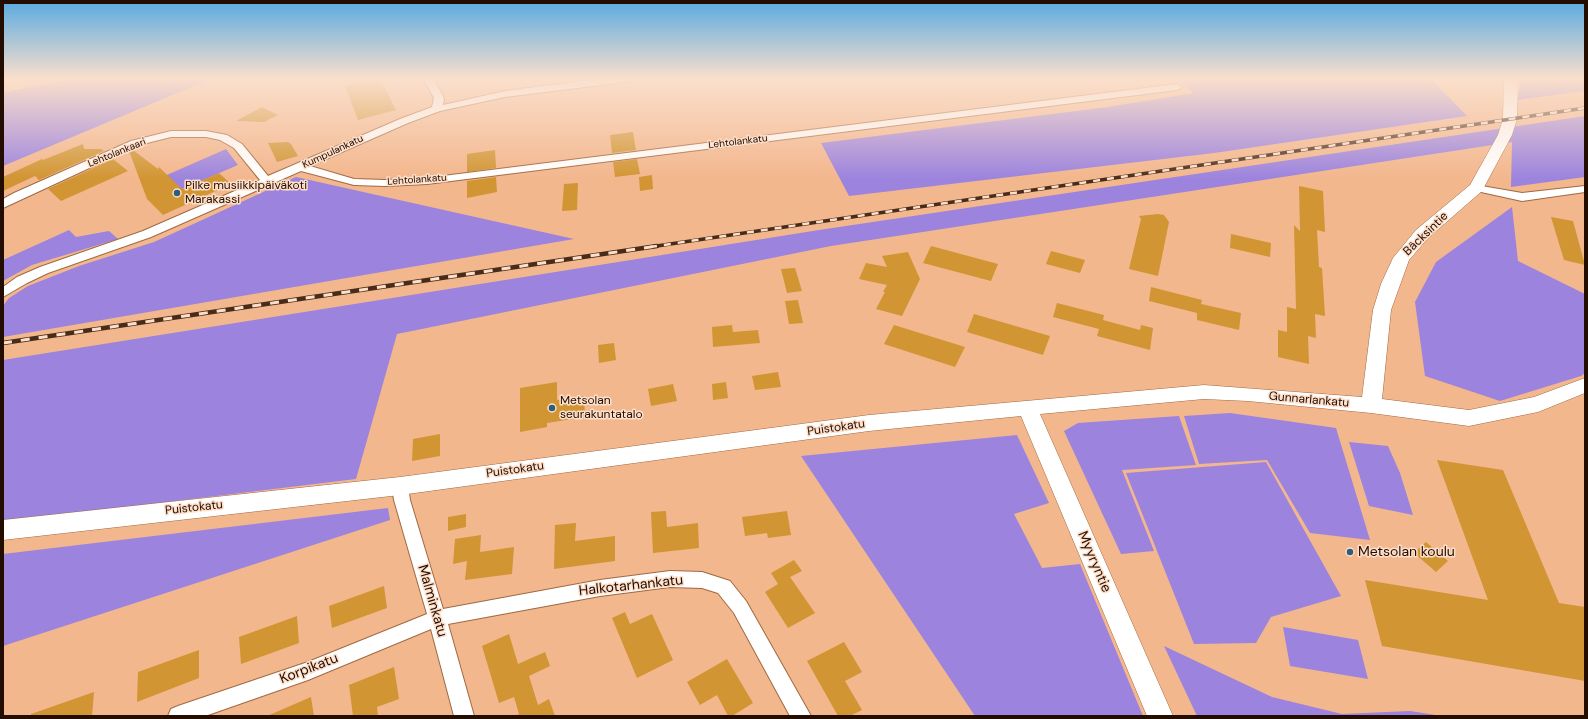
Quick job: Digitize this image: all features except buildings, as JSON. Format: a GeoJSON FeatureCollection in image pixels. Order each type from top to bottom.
{"type":"FeatureCollection","features":[{"type":"Feature","properties":{"kind":"street","name":"Kumpulankatu"},"geometry":{"type":"LineString","coordinates":[[3,293],[22,280],[44,270],[147,234],[386,128],[430,112]]}},
{"type":"Feature","properties":{"kind":"street","name":"Lehtolankatu"},"geometry":{"type":"LineString","coordinates":[[300,167],[354,182],[385,183],[427,181],[981,112]]}},
{"type":"Feature","properties":{"kind":"street","name":"Bäcksintie"},"geometry":{"type":"LineString","coordinates":[[1371,405],[1382,310],[1390,284],[1401,258],[1422,234],[1476,188],[1505,135],[1510,119],[1510,112]]}},
{"type":"Feature","properties":{"kind":"street","name":"Lehtolankaari"},"geometry":{"type":"LineString","coordinates":[[3,204],[18,195],[136,143],[170,134],[206,134],[223,137],[238,146],[267,182]]}},
{"type":"Feature","properties":{"kind":"street"},"geometry":{"type":"LineString","coordinates":[[1476,188],[1522,197],[1585,189]]}},
{"type":"Feature","properties":{"kind":"street","name":"Gunnarlankatu"},"geometry":{"type":"LineString","coordinates":[[1027,408],[1204,392],[1248,394],[1371,405],[1469,418],[1510,412],[1538,404],[1585,385]]}},
{"type":"Feature","properties":{"kind":"street","name":"Puistokatu"},"geometry":{"type":"LineString","coordinates":[[3,530],[400,486],[869,423],[1027,408]]}},
{"type":"Feature","properties":{"kind":"street","name":"Myyryntie"},"geometry":{"type":"LineString","coordinates":[[1027,408],[1160,716]]}},
{"type":"Feature","properties":{"kind":"street","name":"Malminkatu"},"geometry":{"type":"LineString","coordinates":[[400,486],[402,500],[464,716]]}},
{"type":"Feature","properties":{"kind":"street","name":"Halkotarhankatu"},"geometry":{"type":"LineString","coordinates":[[437,618],[600,588],[670,579],[702,580],[724,587],[740,607],[802,716]]}},
{"type":"Feature","properties":{"kind":"street","name":"Korpikatu"},"geometry":{"type":"LineString","coordinates":[[178,716],[308,671],[437,618]]}},
{"type":"Feature","properties":{"kind":"shaded area"},"geometry":{"type":"Polygon","coordinates":[[[3,112],[133,112],[3,166],[3,112]]]}},
{"type":"Feature","properties":{"kind":"shaded area"},"geometry":{"type":"Polygon","coordinates":[[[1072,112],[1463,112],[1467,116],[1214,153],[849,196],[821,143],[1072,112]]]}},
{"type":"Feature","properties":{"kind":"shaded area"},"geometry":{"type":"Polygon","coordinates":[[[1585,116],[1585,177],[1511,187],[1512,142],[831,246],[397,334],[356,479],[3,522],[3,360],[819,230],[1585,116]]]}},
{"type":"Feature","properties":{"kind":"shaded area"},"geometry":{"type":"Polygon","coordinates":[[[226,149],[238,165],[182,189],[160,178],[226,149]]]}},
{"type":"Feature","properties":{"kind":"shaded area"},"geometry":{"type":"Polygon","coordinates":[[[296,177],[574,239],[3,337],[3,306],[9,298],[28,286],[79,266],[154,242],[296,177]]]}},
{"type":"Feature","properties":{"kind":"shaded area"},"geometry":{"type":"Polygon","coordinates":[[[1512,207],[1518,261],[1585,294],[1585,373],[1581,376],[1500,401],[1425,376],[1415,302],[1436,262],[1512,207]]]}},
{"type":"Feature","properties":{"kind":"shaded area"},"geometry":{"type":"Polygon","coordinates":[[[69,230],[76,237],[109,231],[118,239],[32,265],[3,281],[3,260],[69,230]]]}},
{"type":"Feature","properties":{"kind":"shaded area"},"geometry":{"type":"Polygon","coordinates":[[[1230,413],[1336,428],[1370,540],[1310,533],[1267,460],[1199,464],[1184,416],[1230,413]]]}},
{"type":"Feature","properties":{"kind":"shaded area"},"geometry":{"type":"Polygon","coordinates":[[[1179,416],[1196,465],[1122,470],[1154,551],[1121,554],[1064,431],[1078,423],[1179,416]]]}},
{"type":"Feature","properties":{"kind":"shaded area"},"geometry":{"type":"Polygon","coordinates":[[[1017,435],[1049,503],[1014,514],[1042,568],[1080,564],[1143,716],[975,716],[801,456],[1017,435]]]}},
{"type":"Feature","properties":{"kind":"shaded area"},"geometry":{"type":"Polygon","coordinates":[[[1349,442],[1388,446],[1400,473],[1413,515],[1369,506],[1349,442]]]}},
{"type":"Feature","properties":{"kind":"shaded area"},"geometry":{"type":"Polygon","coordinates":[[[1266,462],[1341,596],[1271,617],[1256,643],[1194,644],[1126,473],[1266,462]]]}},
{"type":"Feature","properties":{"kind":"shaded area"},"geometry":{"type":"Polygon","coordinates":[[[388,508],[390,520],[3,646],[3,554],[388,508]]]}},
{"type":"Feature","properties":{"kind":"shaded area"},"geometry":{"type":"Polygon","coordinates":[[[1283,627],[1358,640],[1368,679],[1290,666],[1283,627]]]}},
{"type":"Feature","properties":{"kind":"shaded area"},"geometry":{"type":"Polygon","coordinates":[[[1164,646],[1272,697],[1342,714],[1410,711],[1442,716],[1197,716],[1164,646]]]}},
{"type":"Feature","properties":{"kind":"railway"},"geometry":{"type":"LineString","coordinates":[[650,247],[1561,112]]}},
{"type":"Feature","properties":{"kind":"railway"},"geometry":{"type":"LineString","coordinates":[[3,343],[657,246]]}},
{"type":"Feature","properties":{"kind":"place","name":"Pilke musiikkipäiväkoti Marakassi"},"geometry":{"type":"Point","coordinates":[177,193]}},
{"type":"Feature","properties":{"kind":"place","name":"Metsolan seurakuntatalo"},"geometry":{"type":"Point","coordinates":[552,408]}},
{"type":"Feature","properties":{"kind":"place","name":"Metsolan koulu"},"geometry":{"type":"Point","coordinates":[1350,552]}}]}
